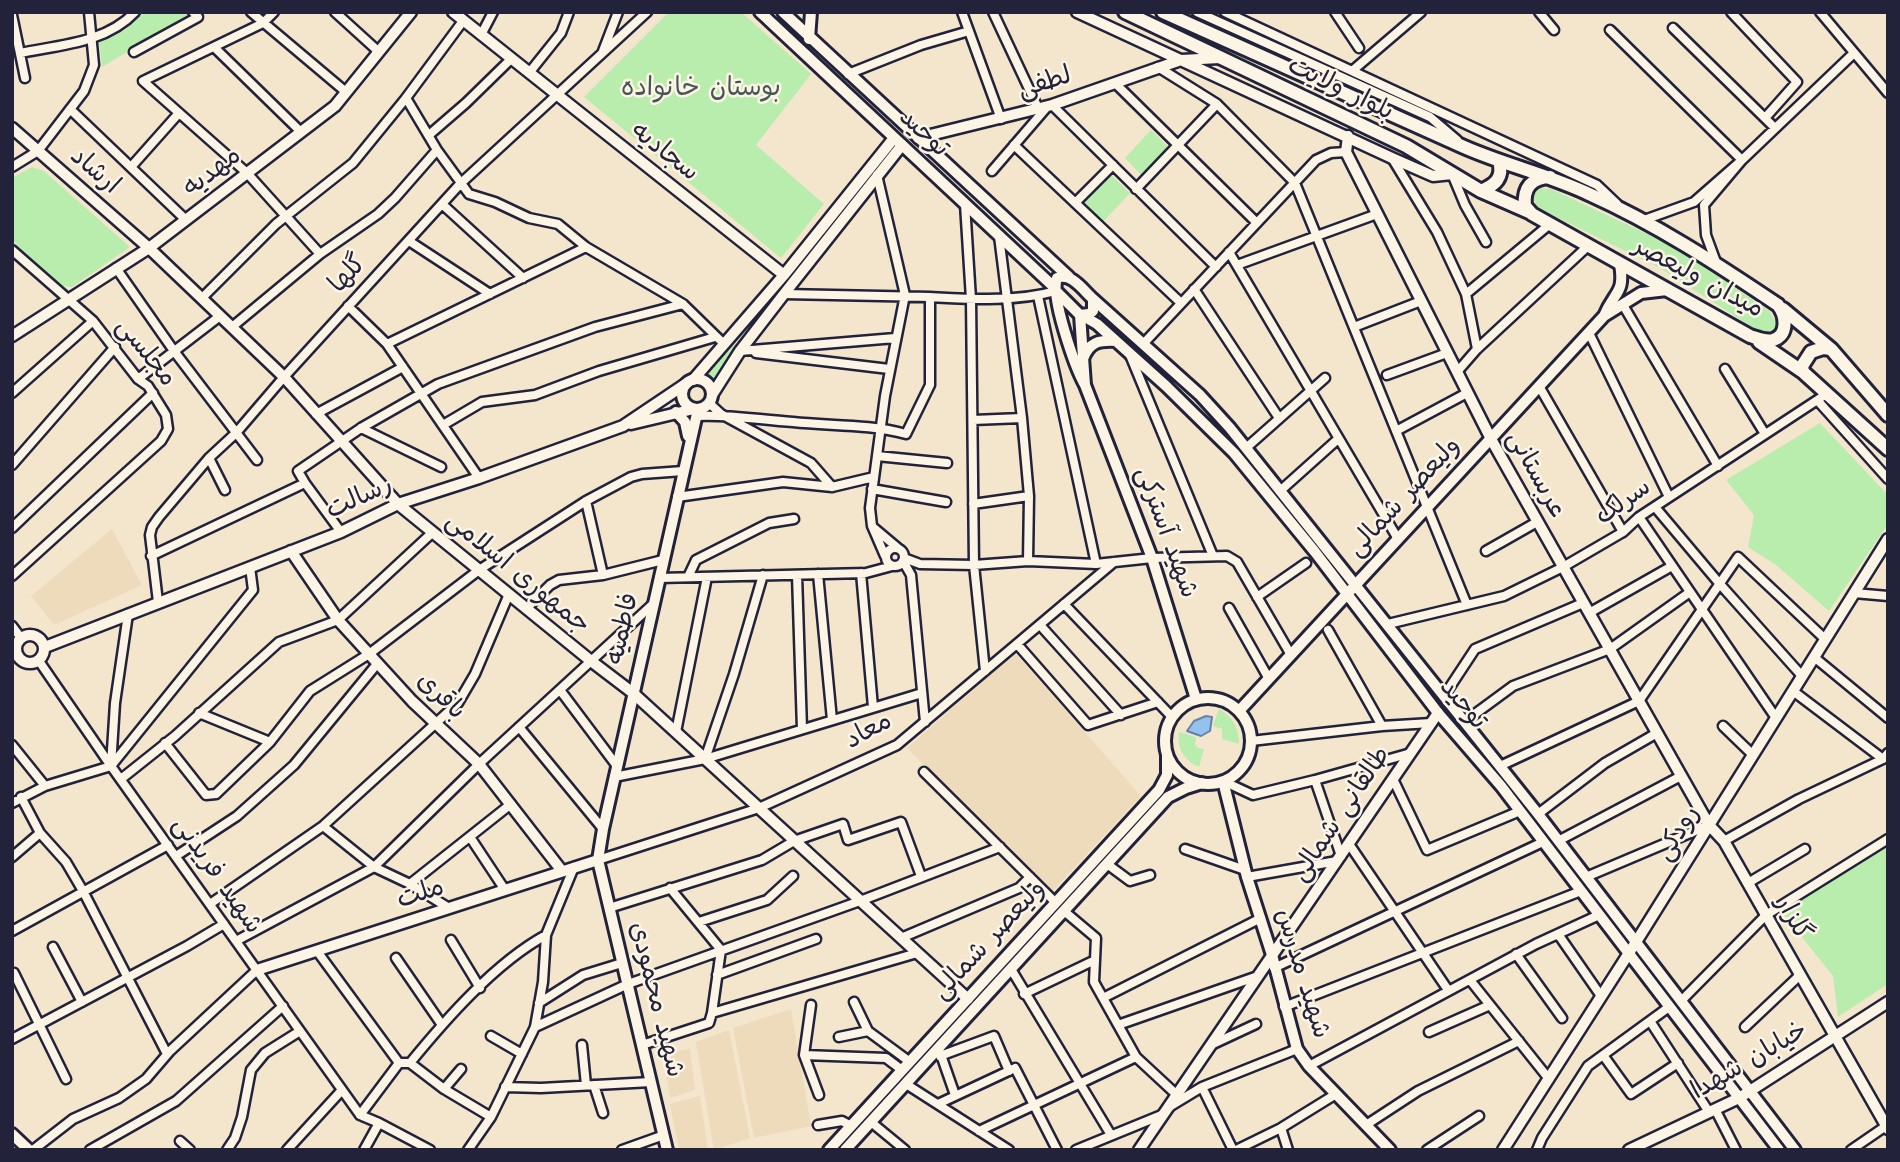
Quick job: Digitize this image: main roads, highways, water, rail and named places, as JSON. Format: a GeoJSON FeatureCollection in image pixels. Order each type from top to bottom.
{"type":"FeatureCollection","features":[{"type":"Feature","properties":{"kind":"main road","name":"توحید"},"geometry":{"type":"LineString","coordinates":[[760,12],[1081,316],[1097,324],[1129,352],[1234,453],[1348,594],[1435,718],[1520,811],[1739,1098],[1774,1148]]}},
{"type":"Feature","properties":{"kind":"main road"},"geometry":{"type":"LineString","coordinates":[[807,56],[810,12]]}},
{"type":"Feature","properties":{"kind":"main road","name":"بلوار ولایت"},"geometry":{"type":"LineString","coordinates":[[1125,12],[1406,146],[1481,191],[1532,214]]}},
{"type":"Feature","properties":{"kind":"main road","name":"بلوار ولایت"},"geometry":{"type":"LineString","coordinates":[[1163,12],[1464,147],[1550,177]]}},
{"type":"Feature","properties":{"kind":"main road","name":"توحید"},"geometry":{"type":"LineString","coordinates":[[789,15],[809,38],[1221,417],[1538,814],[1795,1150]]}},
{"type":"Feature","properties":{"kind":"main road"},"geometry":{"type":"LineString","coordinates":[[787,37],[789,15]]}},
{"type":"Feature","properties":{"kind":"main road"},"geometry":{"type":"LineString","coordinates":[[898,142],[919,138]]}},
{"type":"Feature","properties":{"kind":"main road"},"geometry":{"type":"LineString","coordinates":[[1481,191],[1497,182],[1501,176],[1499,161]]}},
{"type":"Feature","properties":{"kind":"main road"},"geometry":{"type":"LineString","coordinates":[[1532,214],[1525,206],[1526,190],[1533,181],[1550,177]]}},
{"type":"Feature","properties":{"kind":"main road","name":"میدان ولیعصر"},"geometry":{"type":"LineString","coordinates":[[1532,214],[1750,336],[1770,341],[1777,338],[1785,324],[1783,311],[1778,305],[1717,265],[1644,220],[1550,177]]}},
{"type":"Feature","properties":{"kind":"main road"},"geometry":{"type":"LineString","coordinates":[[1604,316],[1623,281],[1620,264]]}},
{"type":"Feature","properties":{"kind":"main road"},"geometry":{"type":"LineString","coordinates":[[1069,277],[1059,276],[1055,289],[1075,366],[1085,385]]}},
{"type":"Feature","properties":{"kind":"main road"},"geometry":{"type":"LineString","coordinates":[[1604,316],[1641,293],[1667,290]]}},
{"type":"Feature","properties":{"kind":"main road"},"geometry":{"type":"LineString","coordinates":[[1085,385],[1081,316],[1093,311],[1093,299]]}},
{"type":"Feature","properties":{"kind":"main road"},"geometry":{"type":"LineString","coordinates":[[1778,305],[1831,349],[1888,415]]}},
{"type":"Feature","properties":{"kind":"main road","name":"ولیعصر شمالی"},"geometry":{"type":"LineString","coordinates":[[1239,711],[1604,316]]}},
{"type":"Feature","properties":{"kind":"main road"},"geometry":{"type":"LineString","coordinates":[[1750,336],[1803,372],[1823,397],[1888,449]]}},
{"type":"Feature","properties":{"kind":"main road"},"geometry":{"type":"LineString","coordinates":[[1082,362],[1086,350],[1093,343],[1116,341]]}},
{"type":"Feature","properties":{"kind":"main road"},"geometry":{"type":"LineString","coordinates":[[1803,372],[1802,366],[1811,352],[1823,348],[1831,349]]}},
{"type":"Feature","properties":{"kind":"main road"},"geometry":{"type":"LineString","coordinates":[[690,381],[706,382],[711,399],[696,412],[682,398],[682,390],[690,381]]}},
{"type":"Feature","properties":{"kind":"main road","name":"شهید آسترکی"},"geometry":{"type":"LineString","coordinates":[[1085,385],[1152,558],[1196,699]]}},
{"type":"Feature","properties":{"kind":"main road"},"geometry":{"type":"LineString","coordinates":[[676,412],[685,422],[688,432],[687,453]]}},
{"type":"Feature","properties":{"kind":"main road","name":"فاطمیه"},"geometry":{"type":"LineString","coordinates":[[598,860],[696,412]]}},
{"type":"Feature","properties":{"kind":"main road"},"geometry":{"type":"LineString","coordinates":[[1212,430],[1221,417]]}},
{"type":"Feature","properties":{"kind":"main road"},"geometry":{"type":"LineString","coordinates":[[1196,699],[1219,699],[1239,711],[1246,720],[1251,741],[1249,754],[1234,774],[1223,781],[1202,783],[1183,775],[1173,766],[1167,755],[1165,742],[1172,717],[1182,706],[1196,699]]}},
{"type":"Feature","properties":{"kind":"main road","name":"ولیعصر شمالی"},"geometry":{"type":"LineString","coordinates":[[845,1150],[940,1051],[1159,790],[1167,775],[1167,755]]}},
{"type":"Feature","properties":{"kind":"main road","name":"شهید مدرس"},"geometry":{"type":"LineString","coordinates":[[1223,781],[1246,874],[1272,955],[1297,1049],[1309,1066],[1390,1150]]}},
{"type":"Feature","properties":{"kind":"main road","name":"ولیعصر شمالی"},"geometry":{"type":"LineString","coordinates":[[829,1150],[968,999],[1107,864],[1168,797],[1202,783]]}},
{"type":"Feature","properties":{"kind":"main road","name":"شهید محمودی"},"geometry":{"type":"LineString","coordinates":[[598,860],[667,1150]]}},
{"type":"Feature","properties":{"kind":"main road"},"geometry":{"type":"LineString","coordinates":[[12,1134],[31,1150]]}},
{"type":"Feature","properties":{"kind":"water"},"geometry":{"type":"Polygon","coordinates":[[[1206,716],[1212,717],[1210,731],[1201,736],[1187,731],[1194,721],[1206,716]]]}},
{"type":"Feature","properties":{"kind":"park label","name":"بوستان خانواده"},"geometry":{"type":"Point","coordinates":[701,90]}}]}
